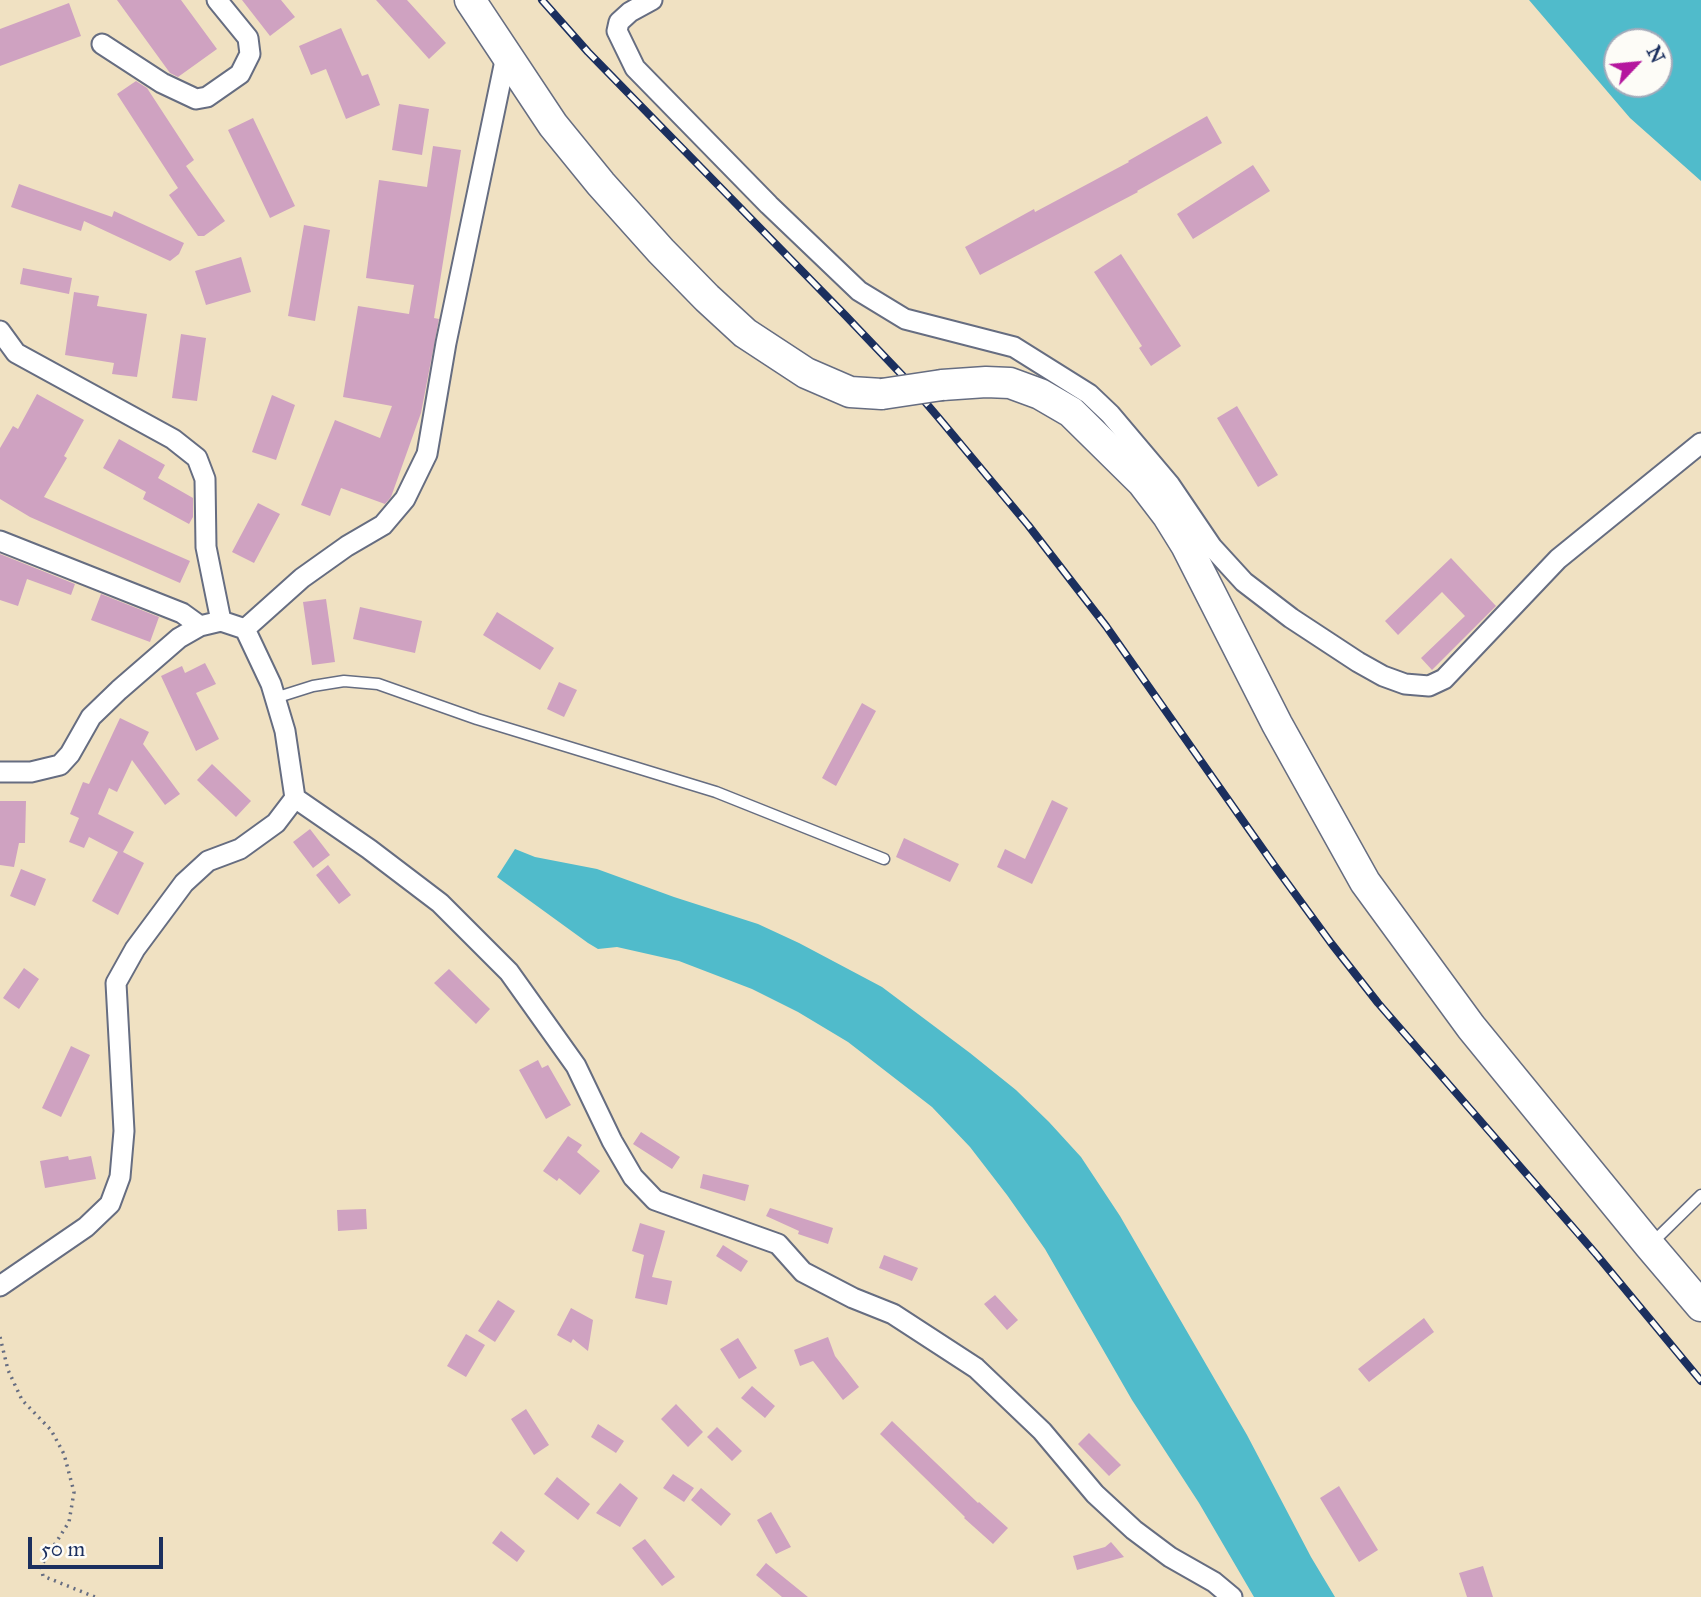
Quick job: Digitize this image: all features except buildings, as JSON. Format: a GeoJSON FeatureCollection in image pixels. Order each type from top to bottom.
{"type":"FeatureCollection","features":[{"type":"Feature","properties":{"kind":"main road"},"geometry":{"type":"LineString","coordinates":[[470,0],[553,125],[601,184],[661,251],[745,334],[806,373],[850,392],[881,394],[942,385],[1010,383],[1040,394],[1080,403],[1168,516],[1186,545],[1277,724],[1364,882],[1471,1027],[1701,1307]]}},
{"type":"Feature","properties":{"kind":"street"},"geometry":{"type":"LineString","coordinates":[[102,44],[162,83],[195,99],[207,97],[240,74],[250,54],[248,38],[217,0]]}},
{"type":"Feature","properties":{"kind":"street"},"geometry":{"type":"LineString","coordinates":[[652,0],[625,6],[619,22],[617,31],[635,68],[769,205],[859,291],[905,319],[1014,347],[1080,403],[1110,414],[1170,485],[1212,547],[1244,582],[1291,618],[1383,676],[1405,684],[1429,686],[1444,679],[1558,559],[1701,443]]}},
{"type":"Feature","properties":{"kind":"street"},"geometry":{"type":"LineString","coordinates":[[245,629],[302,578],[346,546],[383,525],[405,499],[427,454],[446,343],[506,56]]}},
{"type":"Feature","properties":{"kind":"street"},"geometry":{"type":"LineString","coordinates":[[0,331],[16,353],[173,439],[197,458],[205,480],[206,547],[220,621]]}},
{"type":"Feature","properties":{"kind":"street"},"geometry":{"type":"LineString","coordinates":[[0,541],[182,613],[200,626]]}},
{"type":"Feature","properties":{"kind":"street"},"geometry":{"type":"LineString","coordinates":[[0,772],[31,772],[60,765],[70,754],[91,718],[119,690],[179,638],[200,626],[220,621],[245,629],[271,684],[285,731],[295,798],[276,822],[240,849],[208,861],[184,883],[135,948],[116,983],[124,1131],[120,1177],[110,1204],[86,1227],[0,1286]]}},
{"type":"Feature","properties":{"kind":"street"},"geometry":{"type":"LineString","coordinates":[[295,798],[440,903],[509,972],[576,1066],[612,1141],[633,1177],[655,1200],[778,1244],[803,1272],[853,1298],[893,1314],[976,1368],[1042,1431],[1095,1494],[1125,1521],[1170,1557],[1214,1582],[1231,1597]]}},
{"type":"Feature","properties":{"kind":"lane"},"geometry":{"type":"LineString","coordinates":[[275,698],[313,686],[344,681],[379,684],[477,719],[716,792],[884,859]]}},
{"type":"Feature","properties":{"kind":"lane"},"geometry":{"type":"LineString","coordinates":[[1650,1246],[1701,1195]]}},
{"type":"Feature","properties":{"kind":"path"},"geometry":{"type":"LineString","coordinates":[[0,1337],[8,1370],[22,1400],[51,1430],[64,1454],[74,1492],[69,1522],[41,1566],[43,1576],[95,1597]]}},
{"type":"Feature","properties":{"kind":"water"},"geometry":{"type":"Polygon","coordinates":[[[1529,0],[1701,0],[1701,181],[1630,118],[1613,98],[1673,98],[1673,28],[1603,28],[1603,86],[1529,0]]]}},
{"type":"Feature","properties":{"kind":"water"},"geometry":{"type":"Polygon","coordinates":[[[515,849],[535,857],[597,869],[758,924],[799,943],[882,987],[1016,1090],[1081,1157],[1120,1216],[1247,1435],[1335,1597],[1254,1597],[1199,1503],[1132,1400],[1045,1249],[970,1147],[932,1107],[848,1042],[752,989],[679,961],[617,947],[598,949],[588,943],[497,877],[515,849]]]}},
{"type":"Feature","properties":{"kind":"railway"},"geometry":{"type":"LineString","coordinates":[[542,0],[588,52],[903,376],[943,423],[1028,525],[1106,626],[1274,865],[1378,1003],[1596,1254],[1701,1381]]}}]}
